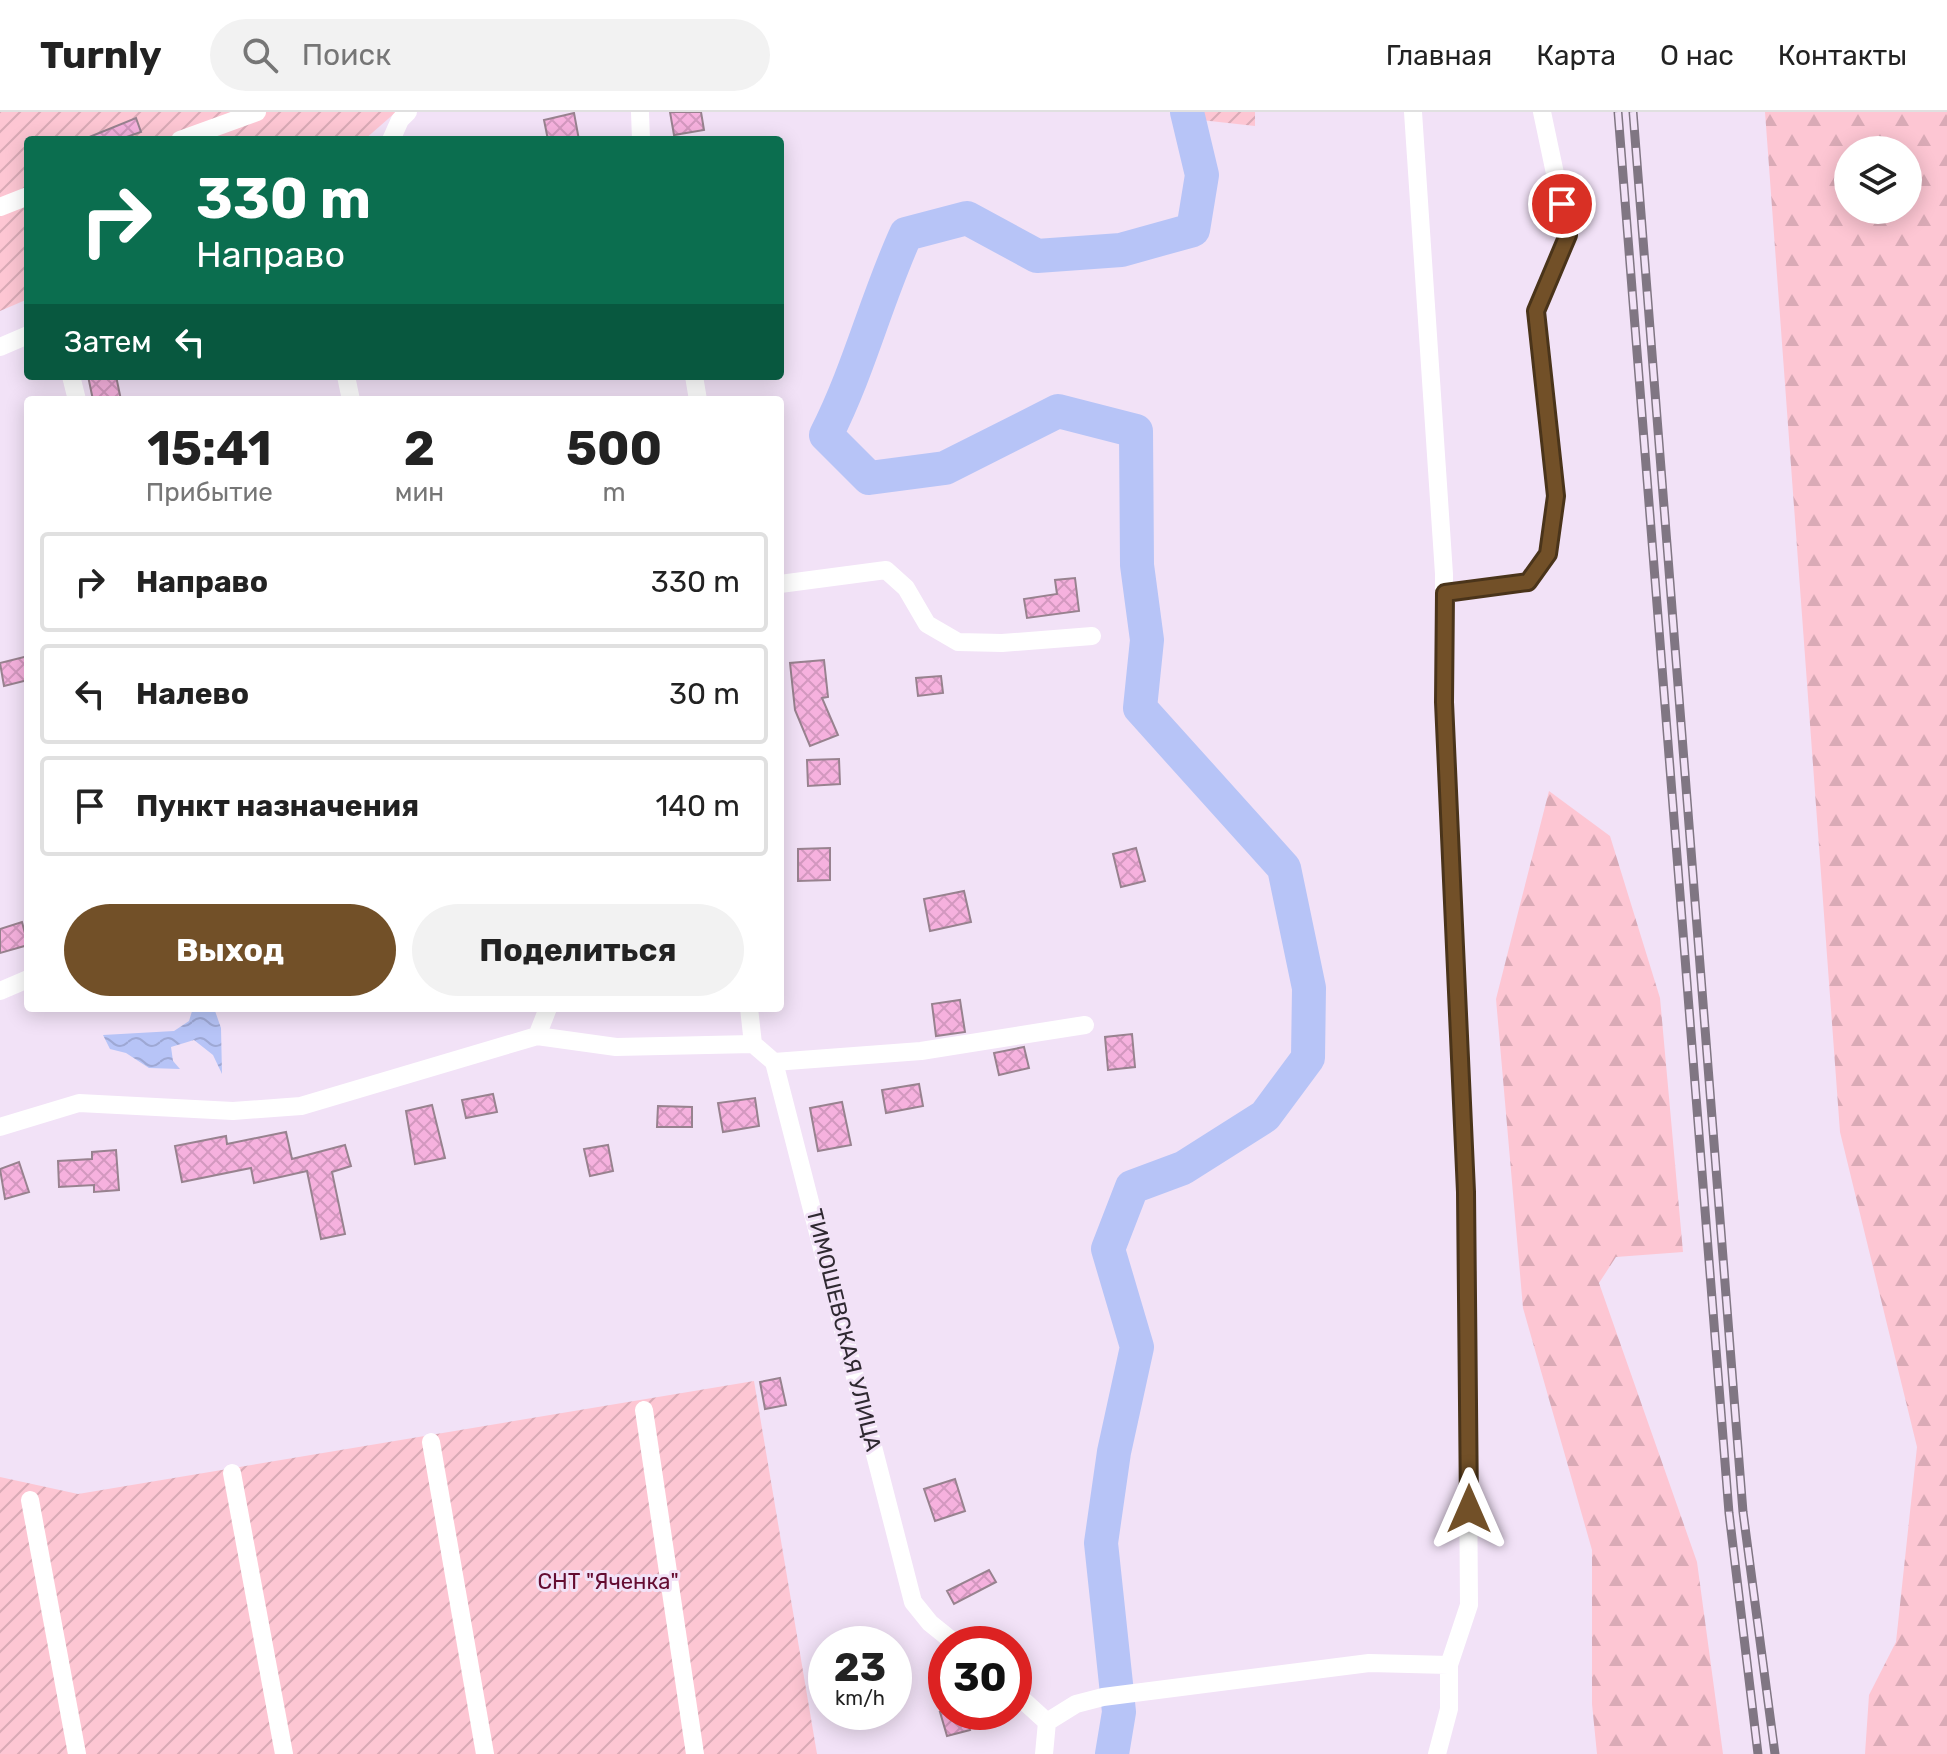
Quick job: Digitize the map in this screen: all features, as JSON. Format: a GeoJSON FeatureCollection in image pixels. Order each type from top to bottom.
{"type":"FeatureCollection","features":[{"type":"Feature","properties":{"kind":"street"},"geometry":{"type":"LineString","coordinates":[[191,136],[257,112]]}},
{"type":"Feature","properties":{"kind":"street"},"geometry":{"type":"LineString","coordinates":[[393,136],[400,120],[408,112]]}},
{"type":"Feature","properties":{"kind":"street"},"geometry":{"type":"LineString","coordinates":[[640,112],[641,136]]}},
{"type":"Feature","properties":{"kind":"street"},"geometry":{"type":"LineString","coordinates":[[1413,112],[1444,584],[1444,702],[1466,1192],[1469,1605],[1449,1665],[1449,1709],[1437,1754]]}},
{"type":"Feature","properties":{"kind":"street"},"geometry":{"type":"LineString","coordinates":[[1444,584],[1528,582],[1548,554],[1556,496],[1536,311],[1568,235],[1542,112]]}},
{"type":"Feature","properties":{"kind":"street"},"geometry":{"type":"LineString","coordinates":[[0,207],[24,198]]}},
{"type":"Feature","properties":{"kind":"street"},"geometry":{"type":"LineString","coordinates":[[0,347],[24,337]]}},
{"type":"Feature","properties":{"kind":"street"},"geometry":{"type":"LineString","coordinates":[[784,583],[886,570],[906,588],[927,624],[958,642],[1002,643],[1092,636]]}},
{"type":"Feature","properties":{"kind":"street"},"geometry":{"type":"LineString","coordinates":[[0,991],[24,981]]}},
{"type":"Feature","properties":{"kind":"street"},"geometry":{"type":"LineString","coordinates":[[537,1036],[546,1012]]}},
{"type":"Feature","properties":{"kind":"street"},"geometry":{"type":"LineString","coordinates":[[749,1012],[753,1044]]}},
{"type":"Feature","properties":{"kind":"street"},"geometry":{"type":"LineString","coordinates":[[0,1127],[79,1103],[233,1111],[301,1106],[537,1036],[616,1047],[753,1044],[774,1062],[921,1051],[1085,1025]]}},
{"type":"Feature","properties":{"kind":"street","name":"ТИМОШЕВСКАЯ УЛИЦА"},"geometry":{"type":"LineString","coordinates":[[774,1062],[913,1602],[934,1626]]}},
{"type":"Feature","properties":{"kind":"street"},"geometry":{"type":"LineString","coordinates":[[644,1410],[695,1754]]}},
{"type":"Feature","properties":{"kind":"street"},"geometry":{"type":"LineString","coordinates":[[431,1442],[485,1754]]}},
{"type":"Feature","properties":{"kind":"street"},"geometry":{"type":"LineString","coordinates":[[232,1473],[284,1754]]}},
{"type":"Feature","properties":{"kind":"street"},"geometry":{"type":"LineString","coordinates":[[30,1500],[77,1754]]}},
{"type":"Feature","properties":{"kind":"street"},"geometry":{"type":"LineString","coordinates":[[1047,1722],[1076,1704],[1145,1689],[1369,1663],[1449,1665]]}},
{"type":"Feature","properties":{"kind":"street"},"geometry":{"type":"LineString","coordinates":[[1032,1708],[1047,1722]]}},
{"type":"Feature","properties":{"kind":"street"},"geometry":{"type":"LineString","coordinates":[[1044,1754],[1047,1722]]}},
{"type":"Feature","properties":{"kind":"green space"},"geometry":{"type":"Polygon","coordinates":[[[0,112],[396,112],[369,136],[24,136],[24,301],[0,311],[0,112]]]}},
{"type":"Feature","properties":{"kind":"green space"},"geometry":{"type":"Polygon","coordinates":[[[1187,112],[1255,112],[1255,126],[1192,119],[1187,112]]]}},
{"type":"Feature","properties":{"kind":"green space"},"geometry":{"type":"Polygon","coordinates":[[[1765,112],[1947,112],[1947,1754],[1865,1754],[1869,1695],[1896,1642],[1917,1447],[1840,1132],[1765,112]]]}},
{"type":"Feature","properties":{"kind":"green space"},"geometry":{"type":"Polygon","coordinates":[[[1549,791],[1610,836],[1660,998],[1683,1252],[1616,1257],[1599,1283],[1697,1562],[1723,1754],[1597,1754],[1592,1704],[1592,1550],[1523,1308],[1496,999],[1549,791]]]}},
{"type":"Feature","properties":{"kind":"green space","name":"СНТ \"Яченка\""},"geometry":{"type":"Polygon","coordinates":[[[754,1381],[808,1701],[808,1730],[813,1730],[817,1754],[0,1754],[0,1477],[78,1494],[754,1381]]]}},
{"type":"Feature","properties":{"kind":"water"},"geometry":{"type":"Polygon","coordinates":[[[192,1012],[215,1012],[221,1028],[222,1074],[213,1055],[194,1040],[171,1047],[173,1061],[180,1069],[149,1068],[126,1053],[110,1049],[103,1035],[174,1031],[189,1021],[192,1012]]]}},
{"type":"Feature","properties":{"kind":"building"},"geometry":{"type":"Polygon","coordinates":[[[670,112],[701,112],[704,130],[674,135],[670,112]]]}},
{"type":"Feature","properties":{"kind":"building"},"geometry":{"type":"Polygon","coordinates":[[[574,113],[578,136],[547,136],[544,120],[574,113]]]}},
{"type":"Feature","properties":{"kind":"building"},"geometry":{"type":"Polygon","coordinates":[[[136,118],[141,132],[130,136],[92,136],[136,118]]]}},
{"type":"Feature","properties":{"kind":"building"},"geometry":{"type":"Polygon","coordinates":[[[89,380],[117,380],[120,396],[92,396],[89,380]]]}},
{"type":"Feature","properties":{"kind":"building"},"geometry":{"type":"Polygon","coordinates":[[[1075,578],[1079,611],[1027,618],[1024,599],[1057,594],[1055,580],[1075,578]]]}},
{"type":"Feature","properties":{"kind":"building"},"geometry":{"type":"Polygon","coordinates":[[[24,657],[24,681],[4,686],[0,663],[24,657]]]}},
{"type":"Feature","properties":{"kind":"building"},"geometry":{"type":"Polygon","coordinates":[[[824,660],[828,697],[822,698],[838,735],[810,746],[795,710],[790,663],[824,660]]]}},
{"type":"Feature","properties":{"kind":"building"},"geometry":{"type":"Polygon","coordinates":[[[941,676],[943,693],[918,696],[916,678],[941,676]]]}},
{"type":"Feature","properties":{"kind":"building"},"geometry":{"type":"Polygon","coordinates":[[[839,759],[840,784],[808,786],[807,760],[839,759]]]}},
{"type":"Feature","properties":{"kind":"building"},"geometry":{"type":"Polygon","coordinates":[[[830,848],[830,880],[798,881],[798,849],[830,848]]]}},
{"type":"Feature","properties":{"kind":"building"},"geometry":{"type":"Polygon","coordinates":[[[1136,848],[1145,881],[1121,887],[1113,854],[1136,848]]]}},
{"type":"Feature","properties":{"kind":"building"},"geometry":{"type":"Polygon","coordinates":[[[964,891],[971,922],[930,931],[924,899],[964,891]]]}},
{"type":"Feature","properties":{"kind":"building"},"geometry":{"type":"Polygon","coordinates":[[[22,922],[24,946],[0,953],[0,929],[22,922]]]}},
{"type":"Feature","properties":{"kind":"building"},"geometry":{"type":"Polygon","coordinates":[[[960,1000],[965,1032],[936,1036],[932,1004],[960,1000]]]}},
{"type":"Feature","properties":{"kind":"building"},"geometry":{"type":"Polygon","coordinates":[[[1132,1034],[1135,1067],[1108,1070],[1105,1037],[1132,1034]]]}},
{"type":"Feature","properties":{"kind":"building"},"geometry":{"type":"Polygon","coordinates":[[[1024,1047],[1029,1068],[999,1075],[994,1053],[1024,1047]]]}},
{"type":"Feature","properties":{"kind":"building"},"geometry":{"type":"Polygon","coordinates":[[[919,1084],[923,1106],[886,1113],[882,1090],[919,1084]]]}},
{"type":"Feature","properties":{"kind":"building"},"geometry":{"type":"Polygon","coordinates":[[[493,1094],[497,1112],[466,1118],[462,1100],[493,1094]]]}},
{"type":"Feature","properties":{"kind":"building"},"geometry":{"type":"Polygon","coordinates":[[[755,1098],[759,1126],[723,1132],[718,1103],[755,1098]]]}},
{"type":"Feature","properties":{"kind":"building"},"geometry":{"type":"Polygon","coordinates":[[[842,1102],[851,1145],[818,1151],[810,1108],[842,1102]]]}},
{"type":"Feature","properties":{"kind":"building"},"geometry":{"type":"Polygon","coordinates":[[[432,1105],[445,1158],[415,1164],[406,1111],[432,1105]]]}},
{"type":"Feature","properties":{"kind":"building"},"geometry":{"type":"Polygon","coordinates":[[[658,1106],[692,1107],[692,1127],[657,1127],[658,1106]]]}},
{"type":"Feature","properties":{"kind":"building"},"geometry":{"type":"Polygon","coordinates":[[[286,1132],[292,1159],[345,1145],[351,1166],[332,1172],[345,1234],[321,1239],[307,1171],[254,1183],[251,1168],[182,1182],[175,1146],[226,1136],[227,1144],[286,1132]]]}},
{"type":"Feature","properties":{"kind":"building"},"geometry":{"type":"Polygon","coordinates":[[[608,1145],[613,1171],[590,1176],[584,1149],[608,1145]]]}},
{"type":"Feature","properties":{"kind":"building"},"geometry":{"type":"Polygon","coordinates":[[[116,1150],[119,1190],[94,1192],[94,1185],[59,1187],[58,1161],[92,1159],[92,1152],[116,1150]]]}},
{"type":"Feature","properties":{"kind":"building"},"geometry":{"type":"Polygon","coordinates":[[[19,1162],[29,1192],[5,1199],[0,1169],[19,1162]]]}},
{"type":"Feature","properties":{"kind":"building"},"geometry":{"type":"Polygon","coordinates":[[[780,1378],[786,1405],[765,1409],[760,1382],[780,1378]]]}},
{"type":"Feature","properties":{"kind":"building"},"geometry":{"type":"Polygon","coordinates":[[[955,1479],[965,1511],[935,1521],[924,1489],[955,1479]]]}},
{"type":"Feature","properties":{"kind":"building"},"geometry":{"type":"Polygon","coordinates":[[[989,1570],[996,1582],[954,1604],[947,1591],[989,1570]]]}},
{"type":"Feature","properties":{"kind":"building"},"geometry":{"type":"Polygon","coordinates":[[[945,1730],[970,1730],[947,1736],[945,1730]]]}},
{"type":"Feature","properties":{"kind":"waterway"},"geometry":{"type":"LineString","coordinates":[[1112,1754],[1119,1712],[1101,1543],[1114,1452],[1137,1347],[1108,1249],[1132,1187],[1183,1168],[1265,1116],[1308,1058],[1309,988],[1284,868],[1140,708],[1147,640],[1137,565],[1136,431],[1058,411],[945,468],[869,478],[826,435],[906,234],[967,218],[1037,256],[1121,250],[1193,230],[1202,175],[1187,112]]}},
{"type":"Feature","properties":{"kind":"railway"},"geometry":{"type":"LineString","coordinates":[[1618,112],[1729,1513],[1758,1754]]}},
{"type":"Feature","properties":{"kind":"railway"},"geometry":{"type":"LineString","coordinates":[[1633,112],[1743,1512],[1775,1754]]}},
{"type":"Feature","properties":{"kind":"route"},"geometry":{"type":"LineString","coordinates":[[1469,1509],[1466,1192],[1444,702],[1445,593],[1528,582],[1548,554],[1556,496],[1536,311],[1568,235],[1562,204]]}}]}
